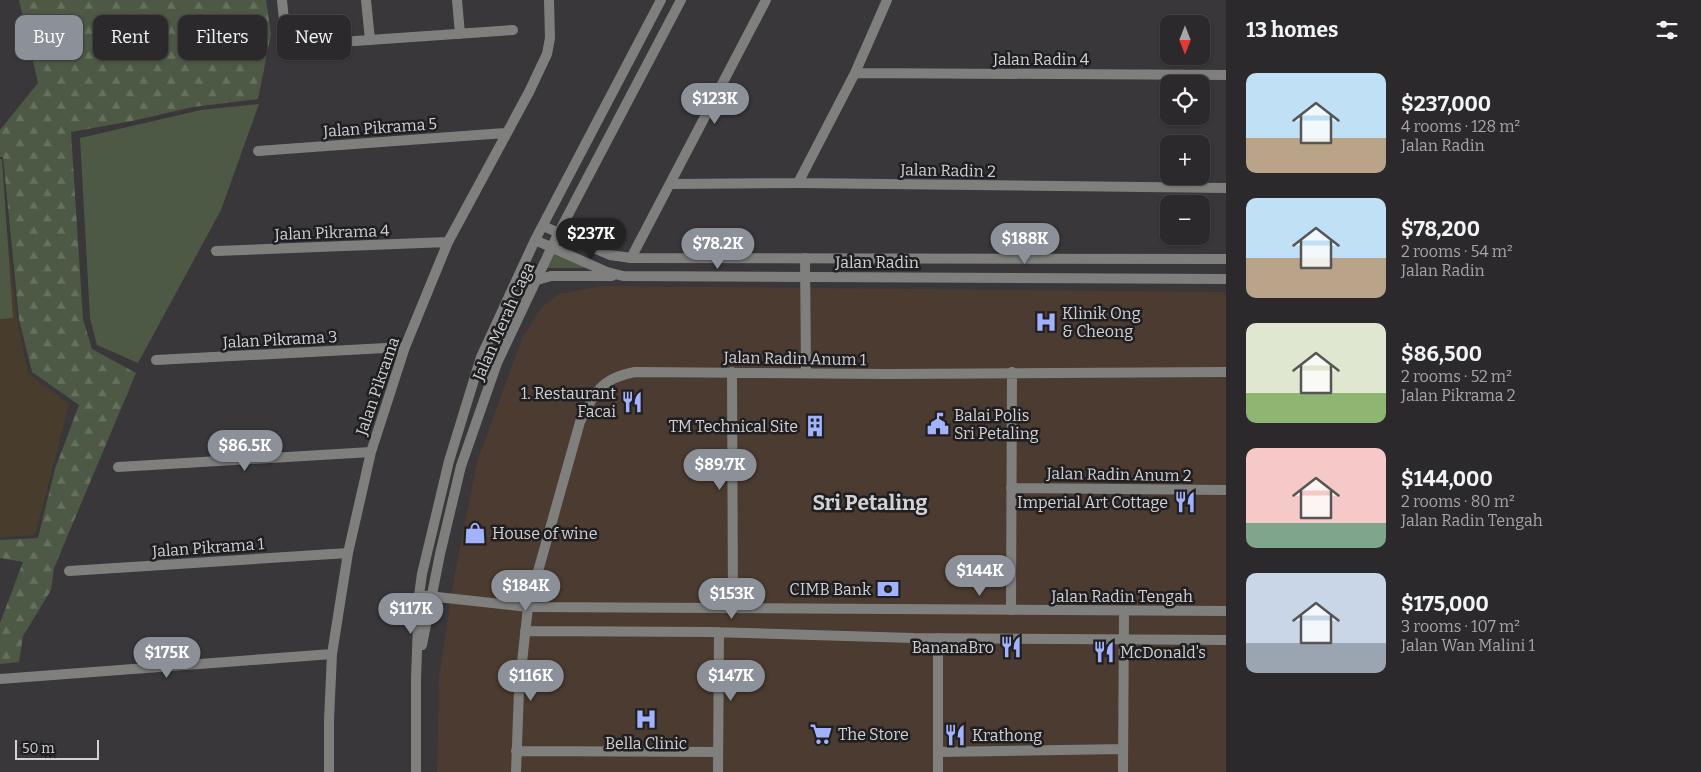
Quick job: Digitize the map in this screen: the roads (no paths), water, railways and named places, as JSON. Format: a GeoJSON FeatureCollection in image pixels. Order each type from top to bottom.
{"type":"FeatureCollection","features":[{"type":"Feature","properties":{"kind":"street"},"geometry":{"type":"LineString","coordinates":[[282,0],[285,31],[297,45],[513,30]]}},
{"type":"Feature","properties":{"kind":"street"},"geometry":{"type":"LineString","coordinates":[[366,0],[370,40]]}},
{"type":"Feature","properties":{"kind":"street"},"geometry":{"type":"LineString","coordinates":[[457,0],[460,34]]}},
{"type":"Feature","properties":{"kind":"street","name":"Jalan Pikrama"},"geometry":{"type":"LineString","coordinates":[[329,772],[332,654],[348,553],[371,452],[405,347],[448,242],[547,54],[550,38],[549,0]]}},
{"type":"Feature","properties":{"kind":"street","name":"Jalan Merah Caga"},"geometry":{"type":"LineString","coordinates":[[416,772],[416,678],[419,595],[422,574],[449,461],[481,356],[535,240],[661,0]]}},
{"type":"Feature","properties":{"kind":"street","name":"Jalan Merah Caga"},"geometry":{"type":"LineString","coordinates":[[416,678],[461,466],[497,363],[558,232],[681,0]]}},
{"type":"Feature","properties":{"kind":"street"},"geometry":{"type":"LineString","coordinates":[[631,258],[766,0]]}},
{"type":"Feature","properties":{"kind":"street"},"geometry":{"type":"LineString","coordinates":[[798,183],[855,73],[887,0]]}},
{"type":"Feature","properties":{"kind":"street","name":"Jalan Radin 4"},"geometry":{"type":"LineString","coordinates":[[855,73],[1226,74]]}},
{"type":"Feature","properties":{"kind":"street","name":"Jalan Pikrama 5"},"geometry":{"type":"LineString","coordinates":[[258,151],[506,133]]}},
{"type":"Feature","properties":{"kind":"street","name":"Jalan Radin 2"},"geometry":{"type":"LineString","coordinates":[[670,184],[798,183],[1226,188]]}},
{"type":"Feature","properties":{"kind":"street","name":"Jalan Radin"},"geometry":{"type":"LineString","coordinates":[[543,226],[610,255],[631,258],[1226,259]]}},
{"type":"Feature","properties":{"kind":"street","name":"Jalan Radin"},"geometry":{"type":"LineString","coordinates":[[535,240],[607,272],[623,276],[1226,279]]}},
{"type":"Feature","properties":{"kind":"street","name":"Jalan Pikrama 4"},"geometry":{"type":"LineString","coordinates":[[216,251],[448,242]]}},
{"type":"Feature","properties":{"kind":"street"},"geometry":{"type":"LineString","coordinates":[[805,258],[806,372]]}},
{"type":"Feature","properties":{"kind":"street"},"geometry":{"type":"LineString","coordinates":[[537,280],[551,276],[623,276]]}},
{"type":"Feature","properties":{"kind":"street","name":"Jalan Pikrama 3"},"geometry":{"type":"LineString","coordinates":[[156,360],[405,347]]}},
{"type":"Feature","properties":{"kind":"street","name":"Jalan Radin Anum 1"},"geometry":{"type":"LineString","coordinates":[[516,772],[519,690],[528,607],[532,590],[580,422],[590,400],[599,389],[620,374],[635,372],[887,374],[1226,372]]}},
{"type":"Feature","properties":{"kind":"street"},"geometry":{"type":"LineString","coordinates":[[732,372],[733,609]]}},
{"type":"Feature","properties":{"kind":"street"},"geometry":{"type":"LineString","coordinates":[[1011,610],[1012,372]]}},
{"type":"Feature","properties":{"kind":"street"},"geometry":{"type":"LineString","coordinates":[[118,467],[371,452]]}},
{"type":"Feature","properties":{"kind":"street","name":"Jalan Radin Anum 2"},"geometry":{"type":"LineString","coordinates":[[1011,488],[1226,490]]}},
{"type":"Feature","properties":{"kind":"street","name":"Jalan Pikrama 1"},"geometry":{"type":"LineString","coordinates":[[69,571],[348,553]]}},
{"type":"Feature","properties":{"kind":"street"},"geometry":{"type":"LineString","coordinates":[[504,604],[522,600],[532,590]]}},
{"type":"Feature","properties":{"kind":"street","name":"Jalan Radin Tengah"},"geometry":{"type":"LineString","coordinates":[[419,595],[528,607],[1226,611]]}},
{"type":"Feature","properties":{"kind":"street"},"geometry":{"type":"LineString","coordinates":[[1122,772],[1124,611]]}},
{"type":"Feature","properties":{"kind":"street"},"geometry":{"type":"LineString","coordinates":[[525,631],[719,632],[938,638],[1226,640]]}},
{"type":"Feature","properties":{"kind":"street"},"geometry":{"type":"LineString","coordinates":[[718,772],[719,632]]}},
{"type":"Feature","properties":{"kind":"street"},"geometry":{"type":"LineString","coordinates":[[938,638],[938,772]]}},
{"type":"Feature","properties":{"kind":"street"},"geometry":{"type":"LineString","coordinates":[[0,679],[332,654]]}},
{"type":"Feature","properties":{"kind":"street"},"geometry":{"type":"LineString","coordinates":[[938,752],[1123,749]]}},
{"type":"Feature","properties":{"kind":"street"},"geometry":{"type":"LineString","coordinates":[[516,751],[718,752]]}},
{"type":"Feature","properties":{"kind":"place","name":"Klinik Ong & Cheong"},"geometry":{"type":"Point","coordinates":[1046,322]}},
{"type":"Feature","properties":{"kind":"place","name":"1. Restaurant Facai"},"geometry":{"type":"Point","coordinates":[632,402]}},
{"type":"Feature","properties":{"kind":"place","name":"Balai Polis Sri Petaling"},"geometry":{"type":"Point","coordinates":[938,424]}},
{"type":"Feature","properties":{"kind":"place","name":"TM Technical Site"},"geometry":{"type":"Point","coordinates":[815,426]}},
{"type":"Feature","properties":{"kind":"place","name":"Imperial Art Cottage"},"geometry":{"type":"Point","coordinates":[1185,502]}},
{"type":"Feature","properties":{"kind":"place","name":"House of wine"},"geometry":{"type":"Point","coordinates":[475,533]}},
{"type":"Feature","properties":{"kind":"place","name":"CIMB Bank"},"geometry":{"type":"Point","coordinates":[888,589]}},
{"type":"Feature","properties":{"kind":"place","name":"BananaBro"},"geometry":{"type":"Point","coordinates":[1011,647]}},
{"type":"Feature","properties":{"kind":"place","name":"McDonald's"},"geometry":{"type":"Point","coordinates":[1104,652]}},
{"type":"Feature","properties":{"kind":"place","name":"Bella Clinic"},"geometry":{"type":"Point","coordinates":[646,719]}},
{"type":"Feature","properties":{"kind":"place","name":"The Store"},"geometry":{"type":"Point","coordinates":[821,734]}},
{"type":"Feature","properties":{"kind":"place","name":"Krathong"},"geometry":{"type":"Point","coordinates":[955,735]}},
{"type":"Feature","properties":{"kind":"district","name":"Sri Petaling"},"geometry":{"type":"Point","coordinates":[870,503]}}]}
